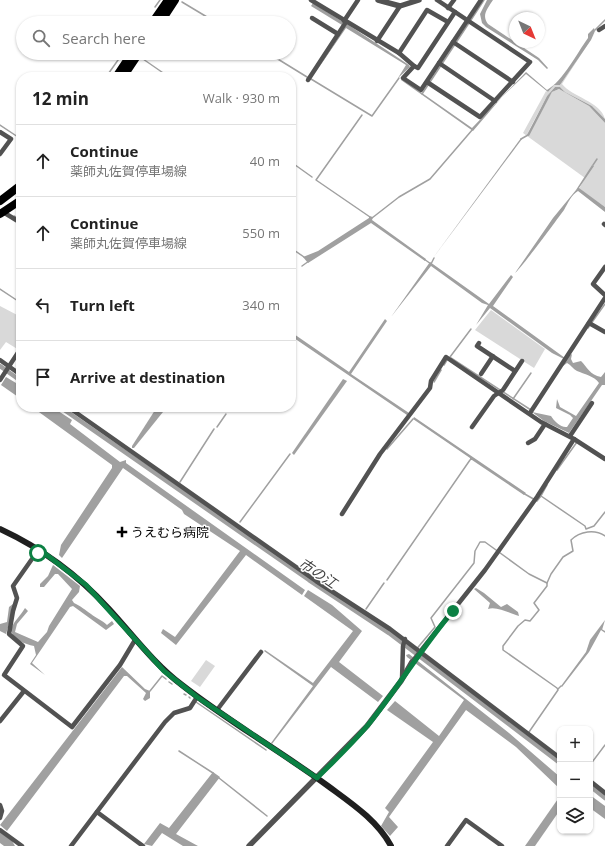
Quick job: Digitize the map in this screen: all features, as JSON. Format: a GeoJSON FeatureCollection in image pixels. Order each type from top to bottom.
{"type":"FeatureCollection","features":[{"type":"Feature","properties":{"kind":"highway"},"geometry":{"type":"LineString","coordinates":[[157,16],[168,0]]}},
{"type":"Feature","properties":{"kind":"highway"},"geometry":{"type":"LineString","coordinates":[[165,16],[175,0]]}},
{"type":"Feature","properties":{"kind":"highway"},"geometry":{"type":"LineString","coordinates":[[119,72],[127,60]]}},
{"type":"Feature","properties":{"kind":"highway"},"geometry":{"type":"LineString","coordinates":[[126,72],[134,60]]}},
{"type":"Feature","properties":{"kind":"highway"},"geometry":{"type":"LineString","coordinates":[[0,201],[16,189]]}},
{"type":"Feature","properties":{"kind":"highway"},"geometry":{"type":"LineString","coordinates":[[1,212],[16,203]]}},
{"type":"Feature","properties":{"kind":"main road"},"geometry":{"type":"LineString","coordinates":[[0,529],[39,549],[86,585],[109,608],[135,640],[164,671],[197,697],[317,778],[357,808],[373,822],[391,846]]}},
{"type":"Feature","properties":{"kind":"street"},"geometry":{"type":"LineString","coordinates":[[311,0],[344,23],[399,53],[418,68],[455,12]]}},
{"type":"Feature","properties":{"kind":"street"},"geometry":{"type":"LineString","coordinates":[[308,80],[358,0]]}},
{"type":"Feature","properties":{"kind":"street"},"geometry":{"type":"LineString","coordinates":[[378,0],[400,6],[419,0]]}},
{"type":"Feature","properties":{"kind":"street"},"geometry":{"type":"LineString","coordinates":[[428,83],[480,117],[530,62],[437,0]]}},
{"type":"Feature","properties":{"kind":"street"},"geometry":{"type":"LineString","coordinates":[[448,8],[454,0]]}},
{"type":"Feature","properties":{"kind":"street"},"geometry":{"type":"LineString","coordinates":[[414,66],[403,78],[421,90],[428,83],[455,43],[481,0]]}},
{"type":"Feature","properties":{"kind":"street"},"geometry":{"type":"LineString","coordinates":[[377,41],[400,6]]}},
{"type":"Feature","properties":{"kind":"street"},"geometry":{"type":"LineString","coordinates":[[399,53],[427,10],[448,22]]}},
{"type":"Feature","properties":{"kind":"street"},"geometry":{"type":"LineString","coordinates":[[312,18],[338,34]]}},
{"type":"Feature","properties":{"kind":"street"},"geometry":{"type":"LineString","coordinates":[[599,30],[605,26]]}},
{"type":"Feature","properties":{"kind":"street"},"geometry":{"type":"LineString","coordinates":[[455,43],[513,82]]}},
{"type":"Feature","properties":{"kind":"street"},"geometry":{"type":"LineString","coordinates":[[441,64],[494,101]]}},
{"type":"Feature","properties":{"kind":"street"},"geometry":{"type":"LineString","coordinates":[[0,132],[11,139],[0,154]]}},
{"type":"Feature","properties":{"kind":"street"},"geometry":{"type":"LineString","coordinates":[[1,212],[16,220]]}},
{"type":"Feature","properties":{"kind":"street"},"geometry":{"type":"LineString","coordinates":[[605,267],[593,284],[605,295]]}},
{"type":"Feature","properties":{"kind":"street"},"geometry":{"type":"LineString","coordinates":[[530,413],[565,358],[591,324],[605,298]]}},
{"type":"Feature","properties":{"kind":"street"},"geometry":{"type":"LineString","coordinates":[[591,324],[605,332]]}},
{"type":"Feature","properties":{"kind":"street"},"geometry":{"type":"LineString","coordinates":[[479,343],[477,346],[515,371]]}},
{"type":"Feature","properties":{"kind":"street"},"geometry":{"type":"LineString","coordinates":[[2,376],[16,356]]}},
{"type":"Feature","properties":{"kind":"street"},"geometry":{"type":"LineString","coordinates":[[481,374],[493,356]]}},
{"type":"Feature","properties":{"kind":"street"},"geometry":{"type":"LineString","coordinates":[[342,514],[380,454],[430,388],[431,381],[446,357],[501,391],[545,424],[572,438],[605,459]]}},
{"type":"Feature","properties":{"kind":"street"},"geometry":{"type":"LineString","coordinates":[[0,360],[16,372]]}},
{"type":"Feature","properties":{"kind":"street"},"geometry":{"type":"LineString","coordinates":[[472,427],[494,396],[501,391],[522,361]]}},
{"type":"Feature","properties":{"kind":"street"},"geometry":{"type":"LineString","coordinates":[[248,846],[367,726],[401,681],[418,649],[498,552],[537,497],[592,403]]}},
{"type":"Feature","properties":{"kind":"street"},"geometry":{"type":"LineString","coordinates":[[75,412],[316,581],[418,649],[557,756]]}},
{"type":"Feature","properties":{"kind":"street"},"geometry":{"type":"LineString","coordinates":[[528,444],[535,439],[545,424]]}},
{"type":"Feature","properties":{"kind":"street"},"geometry":{"type":"LineString","coordinates":[[39,549],[13,586],[17,598],[9,629],[12,638],[23,646],[4,675],[72,727],[120,665],[135,640]]}},
{"type":"Feature","properties":{"kind":"street"},"geometry":{"type":"LineString","coordinates":[[401,681],[402,646],[405,640]]}},
{"type":"Feature","properties":{"kind":"street"},"geometry":{"type":"LineString","coordinates":[[217,710],[261,652]]}},
{"type":"Feature","properties":{"kind":"street"},"geometry":{"type":"LineString","coordinates":[[0,721],[24,690]]}},
{"type":"Feature","properties":{"kind":"street"},"geometry":{"type":"LineString","coordinates":[[71,846],[165,722],[174,714],[190,708],[197,697]]}},
{"type":"Feature","properties":{"kind":"street"},"geometry":{"type":"LineString","coordinates":[[593,783],[605,793]]}},
{"type":"Feature","properties":{"kind":"street"},"geometry":{"type":"LineString","coordinates":[[0,805],[2,811],[0,818]]}},
{"type":"Feature","properties":{"kind":"street"},"geometry":{"type":"LineString","coordinates":[[97,812],[143,846]]}},
{"type":"Feature","properties":{"kind":"street"},"geometry":{"type":"LineString","coordinates":[[447,846],[466,820],[502,846]]}},
{"type":"Feature","properties":{"kind":"street"},"geometry":{"type":"LineString","coordinates":[[0,830],[22,846]]}},
{"type":"Feature","properties":{"kind":"shaded area"},"geometry":{"type":"Polygon","coordinates":[[[487,0],[493,0],[485,15],[486,21],[488,24],[509,38],[509,42],[486,27],[482,23],[480,14],[487,0]]]}},
{"type":"Feature","properties":{"kind":"shaded area"},"geometry":{"type":"Polygon","coordinates":[[[313,3],[343,22],[342,25],[311,6],[313,3]]]}},
{"type":"Feature","properties":{"kind":"shaded area"},"geometry":{"type":"Polygon","coordinates":[[[347,24],[410,67],[398,78],[406,65],[346,28],[311,79],[347,24]]]}},
{"type":"Feature","properties":{"kind":"shaded area"},"geometry":{"type":"Polygon","coordinates":[[[594,28],[595,31],[591,40],[560,85],[554,85],[559,80],[588,38],[588,34],[594,28]]]}},
{"type":"Feature","properties":{"kind":"shaded area"},"geometry":{"type":"Polygon","coordinates":[[[597,30],[562,84],[572,92],[592,103],[598,108],[605,119],[592,106],[565,92],[560,87],[555,87],[547,96],[527,134],[552,92],[559,89],[589,106],[605,123],[605,207],[579,189],[585,178],[523,133],[546,91],[548,92],[554,85],[560,85],[597,30]]]}},
{"type":"Feature","properties":{"kind":"shaded area"},"geometry":{"type":"Polygon","coordinates":[[[519,48],[524,48],[539,58],[548,68],[547,69],[538,60],[519,48]]]}},
{"type":"Feature","properties":{"kind":"shaded area"},"geometry":{"type":"Polygon","coordinates":[[[526,72],[547,90],[554,85],[548,92],[526,74],[502,97],[473,131],[401,80],[402,79],[472,128],[526,72]]]}},
{"type":"Feature","properties":{"kind":"shaded area"},"geometry":{"type":"Polygon","coordinates":[[[555,87],[560,87],[565,92],[592,106],[605,119],[605,123],[589,106],[559,89],[552,92],[529,136],[527,135],[547,96],[555,87]]]}},
{"type":"Feature","properties":{"kind":"shaded area"},"geometry":{"type":"Polygon","coordinates":[[[521,138],[522,139],[433,258],[521,138]]]}},
{"type":"Feature","properties":{"kind":"shaded area"},"geometry":{"type":"Polygon","coordinates":[[[592,165],[594,166],[579,188],[605,207],[605,212],[578,191],[572,197],[555,223],[515,273],[553,218],[576,190],[592,165]]]}},
{"type":"Feature","properties":{"kind":"shaded area"},"geometry":{"type":"Polygon","coordinates":[[[369,216],[373,217],[372,220],[426,259],[425,261],[371,223],[308,263],[303,257],[318,251],[369,218],[369,216]]]}},
{"type":"Feature","properties":{"kind":"shaded area"},"geometry":{"type":"Polygon","coordinates":[[[430,262],[489,304],[511,275],[513,277],[493,306],[565,358],[572,354],[571,359],[573,363],[581,361],[591,373],[597,376],[601,377],[605,372],[605,385],[602,385],[569,433],[544,421],[532,412],[551,416],[560,425],[567,427],[573,418],[556,408],[557,399],[560,407],[576,416],[599,383],[592,377],[576,370],[567,363],[563,366],[564,359],[552,353],[490,308],[476,325],[488,305],[482,303],[431,266],[391,317],[430,262]]]}},
{"type":"Feature","properties":{"kind":"shaded area"},"geometry":{"type":"Polygon","coordinates":[[[0,306],[16,314],[16,348],[6,342],[0,350],[0,306]]]}},
{"type":"Feature","properties":{"kind":"shaded area"},"geometry":{"type":"Polygon","coordinates":[[[491,310],[545,349],[534,368],[475,330],[491,310]]]}},
{"type":"Feature","properties":{"kind":"shaded area"},"geometry":{"type":"Polygon","coordinates":[[[385,319],[387,321],[351,374],[409,413],[407,415],[296,339],[296,335],[349,372],[385,319]]]}},
{"type":"Feature","properties":{"kind":"shaded area"},"geometry":{"type":"Polygon","coordinates":[[[6,377],[16,383],[16,396],[1,385],[6,377]]]}},
{"type":"Feature","properties":{"kind":"shaded area"},"geometry":{"type":"Polygon","coordinates":[[[343,379],[347,381],[294,455],[292,453],[343,379]]]}},
{"type":"Feature","properties":{"kind":"shaded area"},"geometry":{"type":"Polygon","coordinates":[[[39,412],[60,412],[72,420],[70,424],[120,462],[126,460],[126,463],[305,590],[302,595],[246,555],[176,645],[161,633],[163,629],[175,637],[240,551],[184,514],[182,510],[123,468],[62,558],[59,555],[61,545],[112,468],[112,465],[39,412]]]}},
{"type":"Feature","properties":{"kind":"shaded area"},"geometry":{"type":"Polygon","coordinates":[[[154,412],[163,412],[134,448],[132,448],[154,412]]]}},
{"type":"Feature","properties":{"kind":"shaded area"},"geometry":{"type":"Polygon","coordinates":[[[414,417],[526,493],[524,495],[470,460],[470,458],[413,419],[414,417]]]}},
{"type":"Feature","properties":{"kind":"shaded area"},"geometry":{"type":"Polygon","coordinates":[[[53,565],[80,586],[79,592],[72,600],[74,603],[107,625],[112,621],[114,624],[106,630],[73,606],[70,607],[32,663],[45,675],[30,664],[36,655],[34,646],[23,643],[17,639],[11,630],[25,608],[28,611],[17,624],[15,632],[38,642],[47,632],[49,626],[72,589],[58,574],[55,574],[44,587],[40,587],[40,584],[48,576],[53,565]]]}},
{"type":"Feature","properties":{"kind":"shaded area"},"geometry":{"type":"Polygon","coordinates":[[[476,588],[501,607],[507,604],[518,612],[519,616],[500,609],[488,609],[490,603],[474,589],[476,588]]]}},
{"type":"Feature","properties":{"kind":"shaded area"},"geometry":{"type":"Polygon","coordinates":[[[308,590],[332,605],[362,631],[339,662],[383,696],[378,702],[331,667],[272,744],[271,743],[313,686],[264,651],[265,650],[313,683],[353,631],[304,596],[308,590]]]}},
{"type":"Feature","properties":{"kind":"shaded area"},"geometry":{"type":"Polygon","coordinates":[[[15,604],[6,634],[0,631],[0,624],[7,622],[9,607],[15,604]]]}},
{"type":"Feature","properties":{"kind":"shaded area"},"geometry":{"type":"Polygon","coordinates":[[[605,620],[602,630],[589,652],[562,687],[561,686],[586,652],[590,640],[605,620]]]}},
{"type":"Feature","properties":{"kind":"shaded area"},"geometry":{"type":"Polygon","coordinates":[[[409,654],[509,733],[557,774],[557,786],[516,747],[466,710],[389,817],[398,827],[390,836],[381,826],[389,812],[385,808],[433,742],[387,710],[395,701],[439,736],[464,700],[406,655],[409,654]]]}},
{"type":"Feature","properties":{"kind":"shaded area"},"geometry":{"type":"Polygon","coordinates":[[[206,660],[215,666],[200,687],[191,681],[206,660]]]}},
{"type":"Feature","properties":{"kind":"shaded area"},"geometry":{"type":"Polygon","coordinates":[[[122,667],[145,689],[150,691],[150,698],[145,701],[143,699],[146,693],[127,676],[124,676],[7,831],[0,825],[122,667]]]}},
{"type":"Feature","properties":{"kind":"shaded area"},"geometry":{"type":"Polygon","coordinates":[[[213,772],[220,777],[176,834],[198,846],[183,846],[162,833],[152,846],[144,844],[160,823],[169,828],[213,772]]]}},
{"type":"Feature","properties":{"kind":"shaded area"},"geometry":{"type":"Polygon","coordinates":[[[593,797],[605,806],[605,819],[593,810],[593,797]]]}},
{"type":"Feature","properties":{"kind":"shaded area"},"geometry":{"type":"Polygon","coordinates":[[[557,800],[557,814],[535,846],[525,846],[557,800]]]}},
{"type":"Feature","properties":{"kind":"shaded area"},"geometry":{"type":"Polygon","coordinates":[[[0,832],[12,841],[15,846],[4,846],[0,843],[0,832]]]}},
{"type":"Feature","properties":{"kind":"waterway"},"geometry":{"type":"LineString","coordinates":[[155,7],[160,0]]}},
{"type":"Feature","properties":{"kind":"waterway"},"geometry":{"type":"LineString","coordinates":[[471,20],[484,0]]}},
{"type":"Feature","properties":{"kind":"waterway"},"geometry":{"type":"LineString","coordinates":[[182,2],[205,16]]}},
{"type":"Feature","properties":{"kind":"waterway"},"geometry":{"type":"LineString","coordinates":[[595,30],[605,20]]}},
{"type":"Feature","properties":{"kind":"waterway"},"geometry":{"type":"LineString","coordinates":[[430,82],[469,23]]}},
{"type":"Feature","properties":{"kind":"waterway"},"geometry":{"type":"LineString","coordinates":[[110,72],[118,60]]}},
{"type":"Feature","properties":{"kind":"waterway"},"geometry":{"type":"LineString","coordinates":[[144,60],[162,72]]}},
{"type":"Feature","properties":{"kind":"waterway"},"geometry":{"type":"LineString","coordinates":[[279,60],[307,77]]}},
{"type":"Feature","properties":{"kind":"waterway"},"geometry":{"type":"LineString","coordinates":[[311,79],[372,116],[399,78]]}},
{"type":"Feature","properties":{"kind":"waterway"},"geometry":{"type":"LineString","coordinates":[[422,94],[428,85]]}},
{"type":"Feature","properties":{"kind":"waterway"},"geometry":{"type":"LineString","coordinates":[[362,115],[316,180],[370,217]]}},
{"type":"Feature","properties":{"kind":"waterway"},"geometry":{"type":"LineString","coordinates":[[0,125],[16,136]]}},
{"type":"Feature","properties":{"kind":"waterway"},"geometry":{"type":"LineString","coordinates":[[372,218],[399,197],[430,179],[473,129]]}},
{"type":"Feature","properties":{"kind":"waterway"},"geometry":{"type":"LineString","coordinates":[[521,139],[528,135]]}},
{"type":"Feature","properties":{"kind":"waterway"},"geometry":{"type":"LineString","coordinates":[[593,165],[597,159]]}},
{"type":"Feature","properties":{"kind":"waterway"},"geometry":{"type":"LineString","coordinates":[[296,166],[312,177]]}},
{"type":"Feature","properties":{"kind":"waterway"},"geometry":{"type":"LineString","coordinates":[[296,251],[304,257]]}},
{"type":"Feature","properties":{"kind":"waterway"},"geometry":{"type":"LineString","coordinates":[[424,259],[431,264],[434,258]]}},
{"type":"Feature","properties":{"kind":"waterway"},"geometry":{"type":"LineString","coordinates":[[302,266],[309,261]]}},
{"type":"Feature","properties":{"kind":"waterway"},"geometry":{"type":"LineString","coordinates":[[0,289],[16,300]]}},
{"type":"Feature","properties":{"kind":"waterway"},"geometry":{"type":"LineString","coordinates":[[588,328],[605,304]]}},
{"type":"Feature","properties":{"kind":"waterway"},"geometry":{"type":"LineString","coordinates":[[450,357],[471,329]]}},
{"type":"Feature","properties":{"kind":"waterway"},"geometry":{"type":"LineString","coordinates":[[451,358],[531,410]]}},
{"type":"Feature","properties":{"kind":"waterway"},"geometry":{"type":"LineString","coordinates":[[444,365],[447,360]]}},
{"type":"Feature","properties":{"kind":"waterway","name":"市の江"},"geometry":{"type":"LineString","coordinates":[[0,366],[16,377]]}},
{"type":"Feature","properties":{"kind":"waterway"},"geometry":{"type":"LineString","coordinates":[[434,382],[441,370]]}},
{"type":"Feature","properties":{"kind":"waterway"},"geometry":{"type":"LineString","coordinates":[[513,399],[531,373]]}},
{"type":"Feature","properties":{"kind":"waterway","name":"市の江"},"geometry":{"type":"LineString","coordinates":[[67,412],[309,580],[389,633],[559,762]]}},
{"type":"Feature","properties":{"kind":"waterway"},"geometry":{"type":"LineString","coordinates":[[217,427],[226,414]]}},
{"type":"Feature","properties":{"kind":"waterway"},"geometry":{"type":"LineString","coordinates":[[387,449],[413,419]]}},
{"type":"Feature","properties":{"kind":"waterway"},"geometry":{"type":"LineString","coordinates":[[180,482],[214,429]]}},
{"type":"Feature","properties":{"kind":"waterway"},"geometry":{"type":"LineString","coordinates":[[557,470],[577,442]]}},
{"type":"Feature","properties":{"kind":"waterway"},"geometry":{"type":"LineString","coordinates":[[240,522],[290,454]]}},
{"type":"Feature","properties":{"kind":"waterway"},"geometry":{"type":"LineString","coordinates":[[387,580],[470,460]]}},
{"type":"Feature","properties":{"kind":"waterway"},"geometry":{"type":"LineString","coordinates":[[541,496],[547,485]]}},
{"type":"Feature","properties":{"kind":"waterway"},"geometry":{"type":"LineString","coordinates":[[523,493],[537,501],[541,496],[585,526],[586,529],[594,526],[605,512]]}},
{"type":"Feature","properties":{"kind":"waterway"},"geometry":{"type":"LineString","coordinates":[[414,652],[435,627],[431,618],[474,563],[475,551],[480,542],[485,542],[529,574],[547,583],[551,574],[563,557],[573,551],[571,540],[583,533],[588,532],[597,532],[605,536]]}},
{"type":"Feature","properties":{"kind":"waterway"},"geometry":{"type":"LineString","coordinates":[[366,609],[384,583]]}},
{"type":"Feature","properties":{"kind":"waterway"},"geometry":{"type":"LineString","coordinates":[[529,732],[558,690],[503,650],[503,646],[518,626],[525,620],[530,621],[539,610],[534,603],[547,586],[547,583]]}},
{"type":"Feature","properties":{"kind":"waterway"},"geometry":{"type":"LineString","coordinates":[[150,691],[162,676],[166,679]]}},
{"type":"Feature","properties":{"kind":"waterway"},"geometry":{"type":"LineString","coordinates":[[558,689],[561,686]]}},
{"type":"Feature","properties":{"kind":"waterway"},"geometry":{"type":"LineString","coordinates":[[196,702],[266,750]]}},
{"type":"Feature","properties":{"kind":"waterway"},"geometry":{"type":"LineString","coordinates":[[592,762],[605,745]]}},
{"type":"Feature","properties":{"kind":"waterway"},"geometry":{"type":"LineString","coordinates":[[179,751],[213,773]]}},
{"type":"Feature","properties":{"kind":"waterway"},"geometry":{"type":"LineString","coordinates":[[219,778],[267,816]]}},
{"type":"Feature","properties":{"kind":"waterway","name":"市の江"},"geometry":{"type":"LineString","coordinates":[[593,788],[605,798]]}},
{"type":"Feature","properties":{"kind":"place","name":"うえむら病院"},"geometry":{"type":"Point","coordinates":[122,532]}},
{"type":"Feature","properties":{"kind":"route"},"geometry":{"type":"LineString","coordinates":[[38,553],[39,549],[86,585],[109,608],[135,640],[164,671],[197,697],[317,778],[367,726],[401,681],[415,659],[453,611]]}}]}
